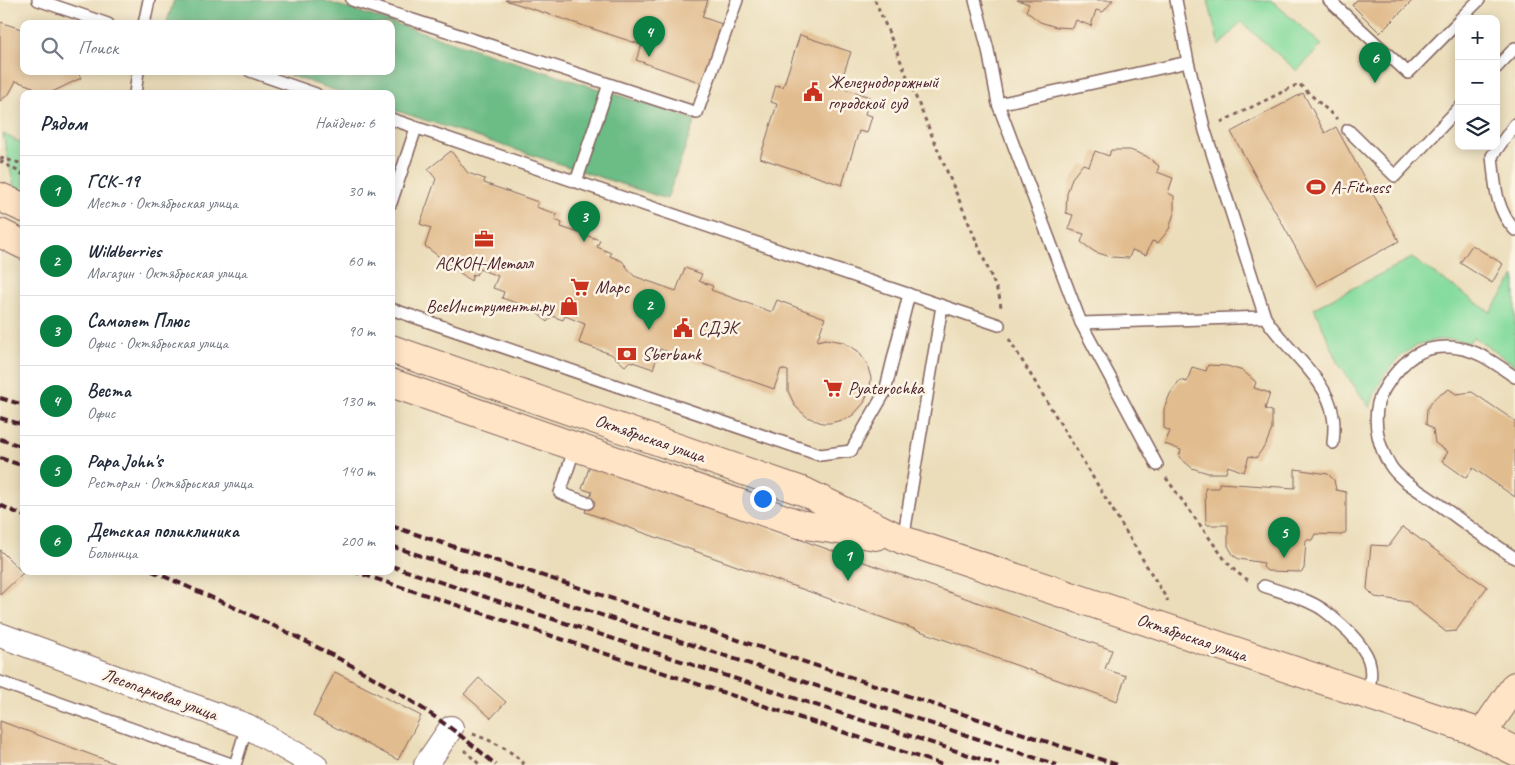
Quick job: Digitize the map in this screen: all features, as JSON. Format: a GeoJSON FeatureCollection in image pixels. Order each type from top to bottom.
{"type":"FeatureCollection","features":[{"type":"Feature","properties":{"kind":"main road"},"geometry":{"type":"LineString","coordinates":[[0,197],[20,206]]}},
{"type":"Feature","properties":{"kind":"main road"},"geometry":{"type":"LineString","coordinates":[[0,233],[20,243]]}},
{"type":"Feature","properties":{"kind":"main road","name":"Октябрьская улица"},"geometry":{"type":"LineString","coordinates":[[395,350],[805,492],[903,540],[1482,734]]}},
{"type":"Feature","properties":{"kind":"main road","name":"Октябрьская улица"},"geometry":{"type":"LineString","coordinates":[[395,384],[576,447],[618,468],[800,524],[903,540]]}},
{"type":"Feature","properties":{"kind":"main road"},"geometry":{"type":"LineString","coordinates":[[1482,734],[1515,686]]}},
{"type":"Feature","properties":{"kind":"main road"},"geometry":{"type":"LineString","coordinates":[[1482,734],[1515,739]]}},
{"type":"Feature","properties":{"kind":"main road"},"geometry":{"type":"LineString","coordinates":[[1482,734],[1515,751]]}},
{"type":"Feature","properties":{"kind":"street","name":"Лесопарковая улица"},"geometry":{"type":"LineString","coordinates":[[0,634],[247,726],[315,765]]}},
{"type":"Feature","properties":{"kind":"street"},"geometry":{"type":"LineString","coordinates":[[426,765],[451,728]]}},
{"type":"Feature","properties":{"kind":"lane"},"geometry":{"type":"LineString","coordinates":[[38,0],[96,20]]}},
{"type":"Feature","properties":{"kind":"lane"},"geometry":{"type":"LineString","coordinates":[[145,20],[150,0]]}},
{"type":"Feature","properties":{"kind":"lane"},"geometry":{"type":"LineString","coordinates":[[352,0],[697,113],[737,0]]}},
{"type":"Feature","properties":{"kind":"lane"},"geometry":{"type":"LineString","coordinates":[[975,0],[988,50],[998,104],[1081,323],[1157,465]]}},
{"type":"Feature","properties":{"kind":"lane"},"geometry":{"type":"LineString","coordinates":[[1176,0],[1188,62],[1205,130],[1265,317],[1278,336],[1324,391],[1333,414],[1333,443]]}},
{"type":"Feature","properties":{"kind":"lane"},"geometry":{"type":"LineString","coordinates":[[1329,0],[1408,73],[1455,25]]}},
{"type":"Feature","properties":{"kind":"lane"},"geometry":{"type":"LineString","coordinates":[[1465,15],[1479,0]]}},
{"type":"Feature","properties":{"kind":"lane"},"geometry":{"type":"LineString","coordinates":[[1500,64],[1515,48]]}},
{"type":"Feature","properties":{"kind":"lane"},"geometry":{"type":"LineString","coordinates":[[998,104],[1188,62]]}},
{"type":"Feature","properties":{"kind":"lane"},"geometry":{"type":"LineString","coordinates":[[136,90],[137,75]]}},
{"type":"Feature","properties":{"kind":"lane"},"geometry":{"type":"LineString","coordinates":[[261,75],[305,90]]}},
{"type":"Feature","properties":{"kind":"lane"},"geometry":{"type":"LineString","coordinates":[[576,182],[608,84]]}},
{"type":"Feature","properties":{"kind":"lane"},"geometry":{"type":"LineString","coordinates":[[1348,130],[1395,176],[1455,112]]}},
{"type":"Feature","properties":{"kind":"lane"},"geometry":{"type":"LineString","coordinates":[[395,120],[999,325]]}},
{"type":"Feature","properties":{"kind":"lane"},"geometry":{"type":"LineString","coordinates":[[1515,124],[1492,156],[1496,192],[1500,207],[1506,220],[1515,230]]}},
{"type":"Feature","properties":{"kind":"lane"},"geometry":{"type":"LineString","coordinates":[[395,191],[416,128]]}},
{"type":"Feature","properties":{"kind":"lane"},"geometry":{"type":"LineString","coordinates":[[395,310],[820,455],[851,451],[886,392],[909,294]]}},
{"type":"Feature","properties":{"kind":"lane"},"geometry":{"type":"LineString","coordinates":[[903,540],[942,306]]}},
{"type":"Feature","properties":{"kind":"lane"},"geometry":{"type":"LineString","coordinates":[[1081,323],[1265,317]]}},
{"type":"Feature","properties":{"kind":"lane"},"geometry":{"type":"LineString","coordinates":[[1515,377],[1474,351],[1456,347],[1437,348],[1420,352],[1395,373],[1386,387],[1378,403],[1377,419],[1378,437],[1383,453],[1391,468],[1418,490],[1515,558]]}},
{"type":"Feature","properties":{"kind":"lane"},"geometry":{"type":"LineString","coordinates":[[576,447],[560,493],[588,503]]}},
{"type":"Feature","properties":{"kind":"lane"},"geometry":{"type":"LineString","coordinates":[[1264,586],[1301,599],[1322,609],[1360,643],[1372,672],[1367,695]]}},
{"type":"Feature","properties":{"kind":"lane"},"geometry":{"type":"LineString","coordinates":[[0,682],[234,765],[247,726]]}},
{"type":"Feature","properties":{"kind":"path"},"geometry":{"type":"LineString","coordinates":[[875,0],[999,295],[1002,311],[999,325],[1168,602]]}},
{"type":"Feature","properties":{"kind":"path"},"geometry":{"type":"LineString","coordinates":[[1205,130],[1299,84],[1348,130]]}},
{"type":"Feature","properties":{"kind":"path"},"geometry":{"type":"LineString","coordinates":[[0,160],[20,163]]}},
{"type":"Feature","properties":{"kind":"path"},"geometry":{"type":"LineString","coordinates":[[0,160],[20,172]]}},
{"type":"Feature","properties":{"kind":"path"},"geometry":{"type":"LineString","coordinates":[[1157,465],[1226,561],[1242,576],[1264,586]]}},
{"type":"Feature","properties":{"kind":"path"},"geometry":{"type":"LineString","coordinates":[[451,728],[493,741],[524,765]]}},
{"type":"Feature","properties":{"kind":"green space"},"geometry":{"type":"Polygon","coordinates":[[[174,0],[322,0],[384,20],[167,20],[174,0]]]}},
{"type":"Feature","properties":{"kind":"green space"},"geometry":{"type":"Polygon","coordinates":[[[1208,0],[1256,0],[1258,2],[1260,0],[1271,0],[1322,45],[1297,71],[1241,22],[1219,46],[1208,0]]]}},
{"type":"Feature","properties":{"kind":"green space"},"geometry":{"type":"Polygon","coordinates":[[[395,23],[695,120],[667,199],[395,110],[395,90],[334,90],[289,75],[395,75],[395,23]]]}},
{"type":"Feature","properties":{"kind":"green space"},"geometry":{"type":"Polygon","coordinates":[[[3,134],[20,142],[20,194],[15,192],[3,134]]]}},
{"type":"Feature","properties":{"kind":"green space"},"geometry":{"type":"Polygon","coordinates":[[[1412,258],[1490,312],[1515,276],[1515,365],[1473,337],[1469,343],[1434,340],[1419,345],[1394,363],[1376,391],[1370,408],[1340,366],[1314,308],[1412,258]]]}},
{"type":"Feature","properties":{"kind":"building"},"geometry":{"type":"Polygon","coordinates":[[[505,0],[708,0],[702,17],[722,24],[702,83],[636,60],[642,45],[505,0]]]}},
{"type":"Feature","properties":{"kind":"building"},"geometry":{"type":"Polygon","coordinates":[[[1017,0],[1113,0],[1103,12],[1096,10],[1091,26],[1076,20],[1073,28],[1056,27],[1040,22],[1026,11],[1029,4],[1017,0]]]}},
{"type":"Feature","properties":{"kind":"building"},"geometry":{"type":"Polygon","coordinates":[[[1357,0],[1413,0],[1380,33],[1352,5],[1357,0]]]}},
{"type":"Feature","properties":{"kind":"building"},"geometry":{"type":"Polygon","coordinates":[[[0,22],[20,29],[20,75],[79,75],[81,78],[56,90],[35,90],[33,87],[16,81],[9,94],[0,101],[0,22]]]}},
{"type":"Feature","properties":{"kind":"building"},"geometry":{"type":"Polygon","coordinates":[[[800,35],[851,52],[839,87],[870,97],[865,114],[872,116],[867,133],[859,131],[842,185],[760,158],[777,104],[771,102],[776,85],[783,87],[800,35]]]}},
{"type":"Feature","properties":{"kind":"building","name":"A-Fitness"},"geometry":{"type":"Polygon","coordinates":[[[1303,93],[1325,133],[1336,127],[1399,241],[1317,286],[1231,132],[1303,93]]]}},
{"type":"Feature","properties":{"kind":"building"},"geometry":{"type":"Polygon","coordinates":[[[1111,150],[1130,150],[1146,156],[1159,166],[1157,172],[1173,178],[1168,193],[1174,196],[1174,213],[1169,229],[1158,243],[1152,241],[1146,255],[1132,250],[1129,258],[1111,257],[1095,252],[1081,242],[1084,234],[1068,229],[1073,215],[1066,213],[1067,194],[1072,178],[1083,164],[1089,166],[1095,151],[1109,156],[1111,150]]]}},
{"type":"Feature","properties":{"kind":"building","name":"Марс"},"geometry":{"type":"Polygon","coordinates":[[[451,151],[468,173],[485,179],[484,183],[538,202],[536,207],[557,214],[555,220],[562,223],[561,227],[600,240],[597,247],[611,253],[610,256],[622,261],[634,276],[676,291],[685,268],[702,274],[699,281],[713,286],[711,290],[772,312],[777,300],[825,318],[817,341],[826,339],[843,342],[858,351],[867,364],[871,378],[864,403],[853,415],[846,419],[822,423],[807,417],[795,406],[788,391],[788,371],[781,369],[774,389],[660,349],[653,369],[630,361],[625,366],[611,354],[579,343],[585,324],[565,316],[563,320],[552,316],[547,322],[533,309],[502,298],[504,292],[493,288],[498,276],[479,269],[476,275],[473,274],[471,281],[425,246],[431,228],[420,224],[436,179],[428,169],[451,151]]]}},
{"type":"Feature","properties":{"kind":"building"},"geometry":{"type":"Polygon","coordinates":[[[1472,245],[1503,264],[1492,283],[1460,263],[1472,245]]]}},
{"type":"Feature","properties":{"kind":"building"},"geometry":{"type":"Polygon","coordinates":[[[1208,365],[1227,366],[1243,371],[1256,382],[1254,388],[1270,393],[1265,409],[1272,411],[1272,429],[1266,444],[1256,458],[1249,456],[1244,472],[1228,466],[1226,473],[1208,473],[1192,468],[1179,457],[1181,450],[1165,444],[1170,431],[1164,428],[1164,409],[1170,394],[1180,380],[1187,382],[1192,367],[1206,371],[1208,365]]]}},
{"type":"Feature","properties":{"kind":"building"},"geometry":{"type":"Polygon","coordinates":[[[1449,389],[1456,394],[1472,392],[1515,421],[1515,497],[1473,468],[1466,478],[1442,461],[1448,452],[1435,443],[1433,429],[1426,424],[1427,409],[1435,398],[1449,389]]]}},
{"type":"Feature","properties":{"kind":"building"},"geometry":{"type":"Polygon","coordinates":[[[590,465],[1112,650],[1105,669],[1126,676],[1117,701],[585,512],[592,492],[582,489],[590,465]]]}},
{"type":"Feature","properties":{"kind":"building"},"geometry":{"type":"Polygon","coordinates":[[[1295,469],[1328,474],[1334,480],[1336,490],[1346,492],[1346,532],[1342,535],[1315,534],[1312,540],[1306,540],[1304,569],[1301,572],[1267,571],[1263,567],[1264,563],[1239,559],[1234,556],[1228,546],[1228,525],[1208,525],[1206,523],[1205,488],[1219,488],[1219,483],[1295,488],[1295,469]]]}},
{"type":"Feature","properties":{"kind":"building"},"geometry":{"type":"Polygon","coordinates":[[[1403,527],[1487,587],[1456,631],[1446,632],[1409,602],[1375,597],[1367,589],[1371,545],[1389,546],[1403,527]]]}},
{"type":"Feature","properties":{"kind":"building"},"geometry":{"type":"Polygon","coordinates":[[[0,550],[20,570],[21,575],[0,595],[0,550]]]}},
{"type":"Feature","properties":{"kind":"building"},"geometry":{"type":"Polygon","coordinates":[[[335,672],[421,716],[398,760],[313,716],[335,672]]]}},
{"type":"Feature","properties":{"kind":"building"},"geometry":{"type":"Polygon","coordinates":[[[479,678],[506,702],[491,718],[464,694],[479,678]]]}},
{"type":"Feature","properties":{"kind":"building"},"geometry":{"type":"Polygon","coordinates":[[[0,721],[119,765],[0,765],[0,721]]]}},
{"type":"Feature","properties":{"kind":"railway"},"geometry":{"type":"LineString","coordinates":[[0,398],[20,404]]}},
{"type":"Feature","properties":{"kind":"railway"},"geometry":{"type":"LineString","coordinates":[[0,418],[20,424]]}},
{"type":"Feature","properties":{"kind":"railway"},"geometry":{"type":"LineString","coordinates":[[0,439],[20,446]]}},
{"type":"Feature","properties":{"kind":"railway"},"geometry":{"type":"LineString","coordinates":[[0,458],[20,465]]}},
{"type":"Feature","properties":{"kind":"railway"},"geometry":{"type":"LineString","coordinates":[[0,505],[20,514]]}},
{"type":"Feature","properties":{"kind":"railway"},"geometry":{"type":"LineString","coordinates":[[395,527],[1118,765]]}},
{"type":"Feature","properties":{"kind":"railway"},"geometry":{"type":"LineString","coordinates":[[395,547],[1057,765]]}},
{"type":"Feature","properties":{"kind":"railway"},"geometry":{"type":"LineString","coordinates":[[395,567],[999,765]]}},
{"type":"Feature","properties":{"kind":"railway"},"geometry":{"type":"LineString","coordinates":[[161,575],[287,632],[375,679],[417,705],[458,734],[496,765]]}},
{"type":"Feature","properties":{"kind":"railway"},"geometry":{"type":"LineString","coordinates":[[364,575],[943,765]]}},
{"type":"Feature","properties":{"kind":"place","name":"Веста"},"geometry":{"type":"Point","coordinates":[649,57]}},
{"type":"Feature","properties":{"kind":"place","name":"Детская поликлиника"},"geometry":{"type":"Point","coordinates":[1375,83]}},
{"type":"Feature","properties":{"kind":"place","name":"Железнодорожный городской суд"},"geometry":{"type":"Point","coordinates":[813,92]}},
{"type":"Feature","properties":{"kind":"place","name":"A-Fitness"},"geometry":{"type":"Point","coordinates":[1316,187]}},
{"type":"Feature","properties":{"kind":"place","name":"АСКОН-Металл"},"geometry":{"type":"Point","coordinates":[484,239]}},
{"type":"Feature","properties":{"kind":"place","name":"Самолет Плюс"},"geometry":{"type":"Point","coordinates":[584,242]}},
{"type":"Feature","properties":{"kind":"place","name":"Марс"},"geometry":{"type":"Point","coordinates":[580,287]}},
{"type":"Feature","properties":{"kind":"place","name":"ВсеИнструменты.ру"},"geometry":{"type":"Point","coordinates":[569,306]}},
{"type":"Feature","properties":{"kind":"place","name":"СДЭК"},"geometry":{"type":"Point","coordinates":[683,328]}},
{"type":"Feature","properties":{"kind":"place","name":"Wildberries"},"geometry":{"type":"Point","coordinates":[649,330]}},
{"type":"Feature","properties":{"kind":"place","name":"Sberbank"},"geometry":{"type":"Point","coordinates":[627,354]}},
{"type":"Feature","properties":{"kind":"place","name":"Pyaterochka"},"geometry":{"type":"Point","coordinates":[833,388]}},
{"type":"Feature","properties":{"kind":"place","name":"Papa John's"},"geometry":{"type":"Point","coordinates":[1284,558]}},
{"type":"Feature","properties":{"kind":"place","name":"ГСК-19"},"geometry":{"type":"Point","coordinates":[848,581]}}]}
